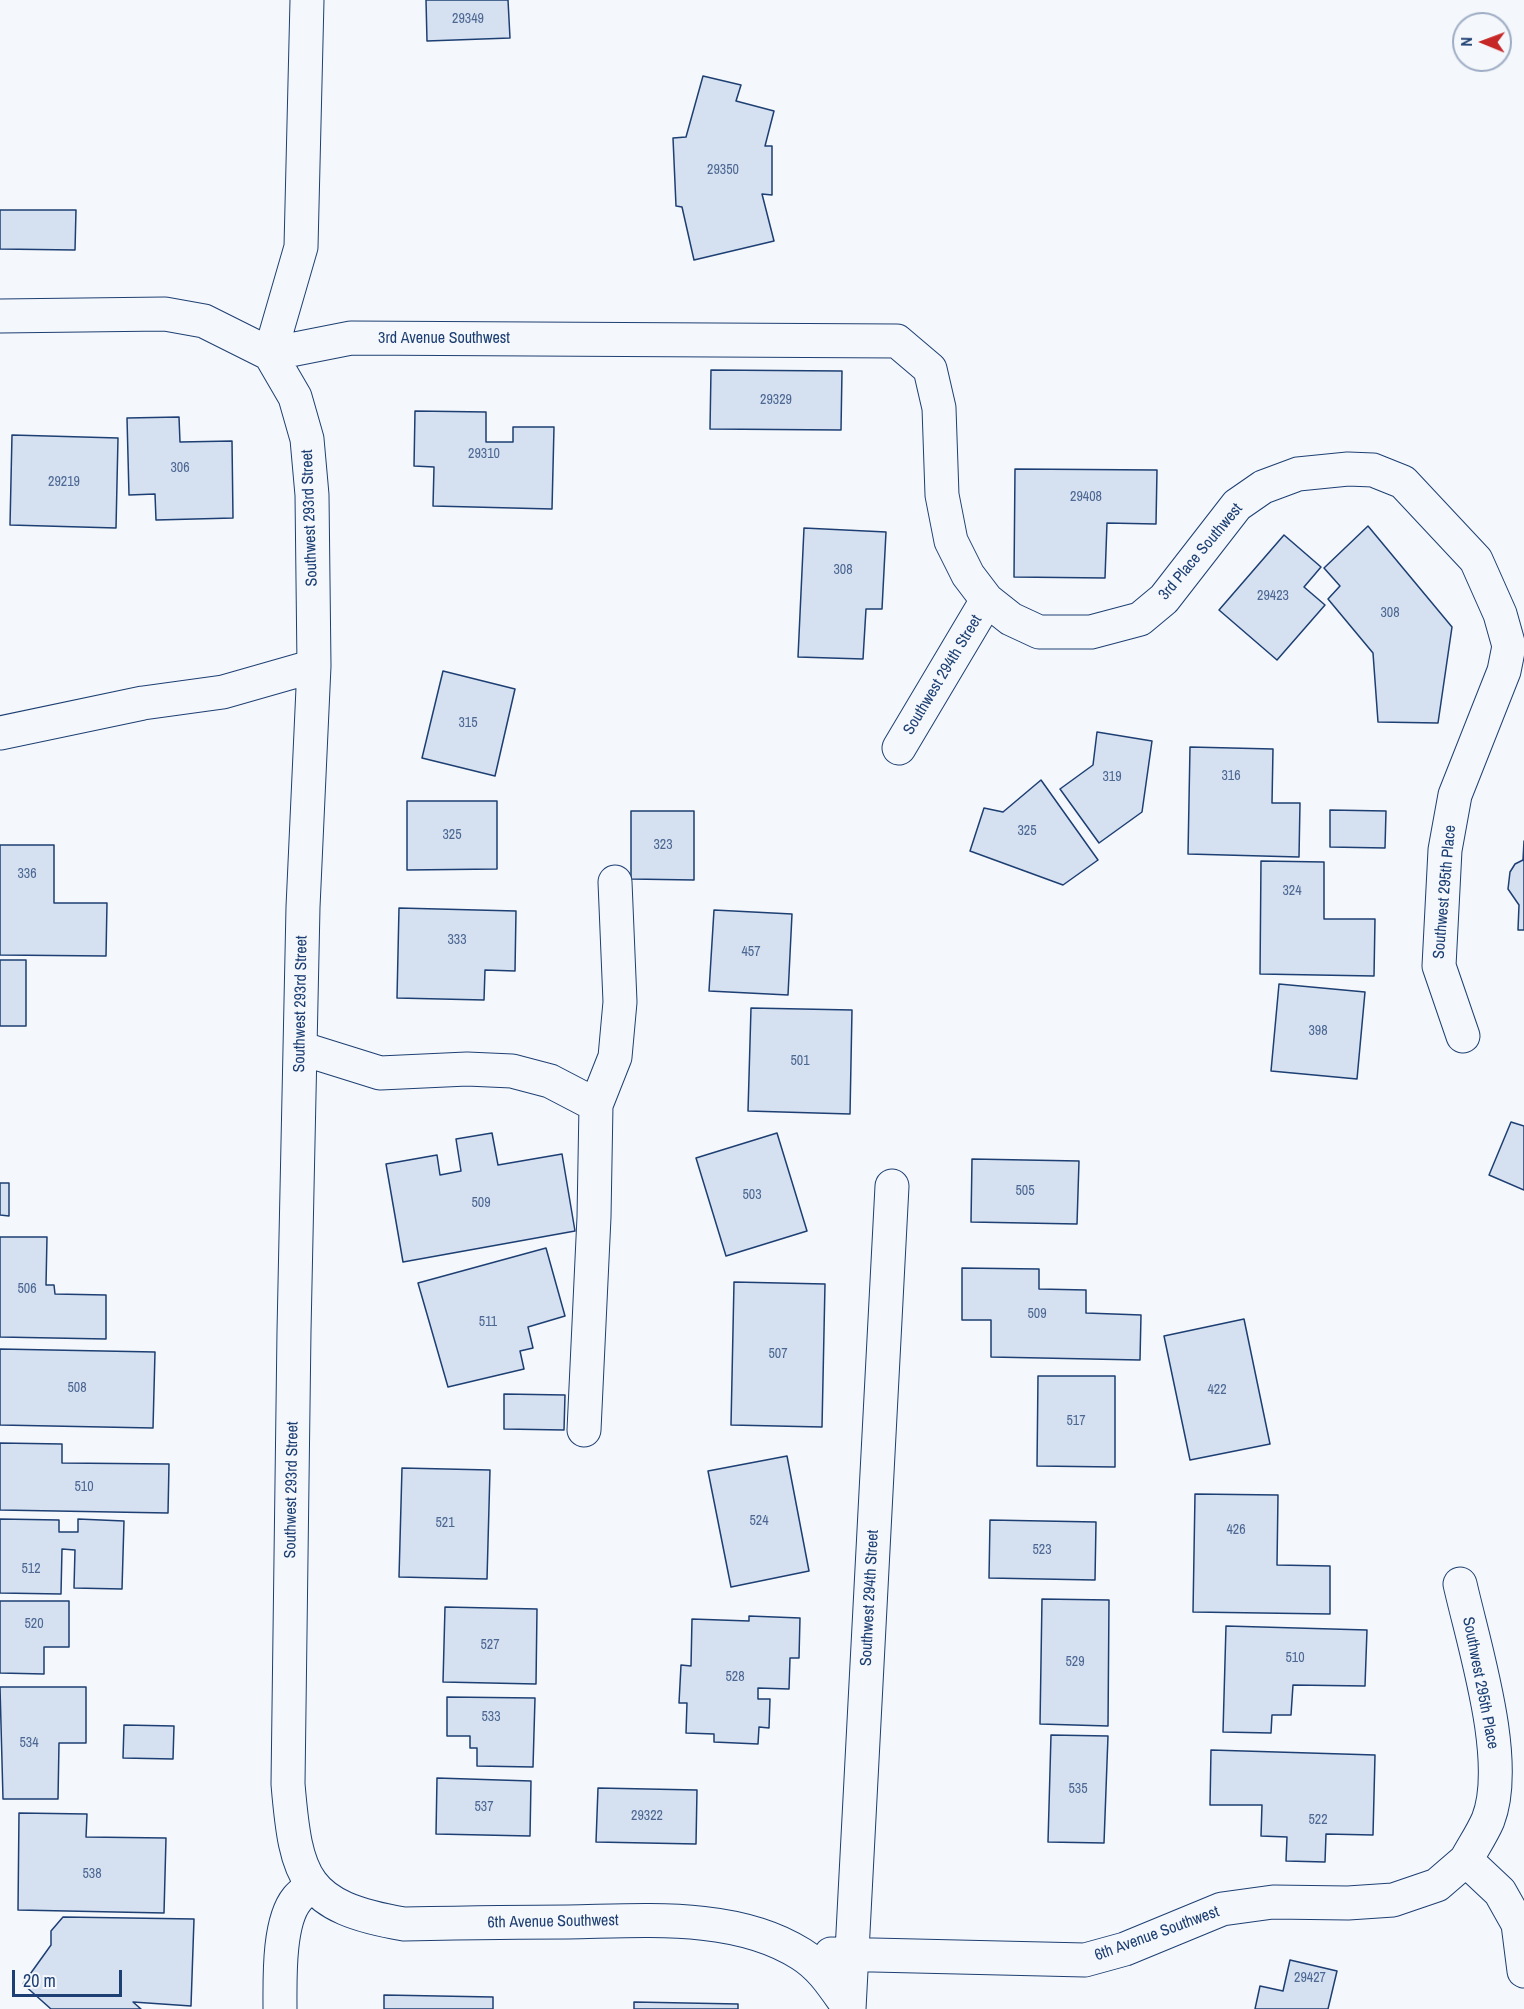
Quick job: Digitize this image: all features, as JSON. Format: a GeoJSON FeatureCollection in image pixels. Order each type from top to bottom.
{"type":"FeatureCollection","features":[{"type":"Feature","properties":{"kind":"street"},"geometry":{"type":"LineString","coordinates":[[0,316],[165,314],[204,321],[270,354],[301,247],[307,0]]}},
{"type":"Feature","properties":{"kind":"street","name":"3rd Avenue Southwest"},"geometry":{"type":"LineString","coordinates":[[270,354],[351,338],[897,341]]}},
{"type":"Feature","properties":{"kind":"street","name":"Southwest 294th Street"},"geometry":{"type":"LineString","coordinates":[[897,341],[930,369],[939,408],[942,495],[951,541],[968,575],[987,600],[899,748]]}},
{"type":"Feature","properties":{"kind":"street","name":"Southwest 293rd Street"},"geometry":{"type":"LineString","coordinates":[[270,354],[295,397],[307,439],[312,495],[314,666],[303,907],[288,1784],[292,1832],[301,1865],[311,1886]]}},
{"type":"Feature","properties":{"kind":"street","name":"3rd Place Southwest"},"geometry":{"type":"LineString","coordinates":[[987,600],[1011,619],[1039,632],[1091,632],[1140,619],[1164,599],[1237,505],[1263,487],[1298,474],[1348,469],[1373,470],[1403,482],[1476,560],[1500,614],[1509,646]]}},
{"type":"Feature","properties":{"kind":"street","name":"Southwest 295th Place"},"geometry":{"type":"LineString","coordinates":[[1463,1036],[1439,966],[1445,850],[1455,795],[1504,672],[1509,646]]}},
{"type":"Feature","properties":{"kind":"street"},"geometry":{"type":"LineString","coordinates":[[0,733],[143,703],[223,692],[314,666]]}},
{"type":"Feature","properties":{"kind":"street"},"geometry":{"type":"LineString","coordinates":[[584,1430],[594,1217],[596,1105],[615,1057],[620,1002],[615,882]]}},
{"type":"Feature","properties":{"kind":"street"},"geometry":{"type":"LineString","coordinates":[[300,1048],[380,1072],[512,1071],[550,1081],[596,1105]]}},
{"type":"Feature","properties":{"kind":"street","name":"Southwest 294th Street"},"geometry":{"type":"LineString","coordinates":[[849,2008],[892,1186]]}},
{"type":"Feature","properties":{"kind":"street","name":"Southwest 295th Place"},"geometry":{"type":"LineString","coordinates":[[1460,1584],[1490,1716],[1496,1775],[1489,1819],[1466,1860]]}},
{"type":"Feature","properties":{"kind":"street"},"geometry":{"type":"LineString","coordinates":[[1466,1860],[1500,1892],[1518,1924],[1524,1971]]}},
{"type":"Feature","properties":{"kind":"street","name":"6th Avenue Southwest"},"geometry":{"type":"LineString","coordinates":[[800,1953],[1085,1960],[1125,1949],[1222,1909],[1273,1902],[1348,1903],[1393,1900],[1437,1885],[1466,1860]]}},
{"type":"Feature","properties":{"kind":"street"},"geometry":{"type":"LineString","coordinates":[[280,2009],[281,1973],[287,1921],[297,1900],[311,1886]]}},
{"type":"Feature","properties":{"kind":"street","name":"6th Avenue Southwest"},"geometry":{"type":"LineString","coordinates":[[311,1886],[339,1907],[366,1917],[404,1924],[672,1921],[727,1926],[777,1942],[800,1953],[822,1969],[849,2008]]}},
{"type":"Feature","properties":{"kind":"building"},"geometry":{"type":"Polygon","coordinates":[[[426,0],[508,0],[510,38],[427,41],[426,0]]]}},
{"type":"Feature","properties":{"kind":"building"},"geometry":{"type":"Polygon","coordinates":[[[703,76],[741,85],[736,101],[774,111],[765,146],[772,146],[772,195],[762,194],[774,241],[694,260],[682,207],[676,206],[673,138],[686,137],[703,76]]]}},
{"type":"Feature","properties":{"kind":"building"},"geometry":{"type":"Polygon","coordinates":[[[0,210],[76,210],[75,250],[0,249],[0,210]]]}},
{"type":"Feature","properties":{"kind":"building"},"geometry":{"type":"Polygon","coordinates":[[[711,370],[842,371],[841,430],[710,429],[711,370]]]}},
{"type":"Feature","properties":{"kind":"building"},"geometry":{"type":"Polygon","coordinates":[[[415,411],[486,412],[486,442],[513,442],[513,427],[554,427],[552,509],[433,506],[434,467],[414,466],[415,411]]]}},
{"type":"Feature","properties":{"kind":"building"},"geometry":{"type":"Polygon","coordinates":[[[179,417],[180,442],[232,441],[233,518],[156,520],[155,494],[129,495],[127,418],[179,417]]]}},
{"type":"Feature","properties":{"kind":"building"},"geometry":{"type":"Polygon","coordinates":[[[12,435],[118,438],[116,528],[10,525],[12,435]]]}},
{"type":"Feature","properties":{"kind":"building"},"geometry":{"type":"Polygon","coordinates":[[[1015,469],[1157,470],[1156,524],[1107,523],[1105,578],[1014,577],[1015,469]]]}},
{"type":"Feature","properties":{"kind":"building"},"geometry":{"type":"Polygon","coordinates":[[[1368,526],[1452,627],[1438,723],[1378,722],[1373,653],[1328,599],[1340,586],[1324,568],[1368,526]]]}},
{"type":"Feature","properties":{"kind":"building"},"geometry":{"type":"Polygon","coordinates":[[[804,528],[886,532],[882,609],[866,609],[863,659],[798,657],[804,528]]]}},
{"type":"Feature","properties":{"kind":"building"},"geometry":{"type":"Polygon","coordinates":[[[1284,535],[1321,567],[1304,587],[1325,605],[1277,660],[1219,610],[1284,535]]]}},
{"type":"Feature","properties":{"kind":"building"},"geometry":{"type":"Polygon","coordinates":[[[443,671],[515,689],[495,776],[422,758],[443,671]]]}},
{"type":"Feature","properties":{"kind":"building"},"geometry":{"type":"Polygon","coordinates":[[[1097,732],[1152,741],[1142,812],[1099,843],[1060,789],[1093,765],[1097,732]]]}},
{"type":"Feature","properties":{"kind":"building"},"geometry":{"type":"Polygon","coordinates":[[[1190,747],[1273,749],[1272,803],[1300,803],[1299,857],[1188,854],[1190,747]]]}},
{"type":"Feature","properties":{"kind":"building"},"geometry":{"type":"Polygon","coordinates":[[[1041,780],[1098,860],[1063,885],[970,851],[984,808],[1003,812],[1041,780]]]}},
{"type":"Feature","properties":{"kind":"building"},"geometry":{"type":"Polygon","coordinates":[[[407,801],[497,801],[497,869],[407,870],[407,801]]]}},
{"type":"Feature","properties":{"kind":"building"},"geometry":{"type":"Polygon","coordinates":[[[1330,810],[1386,811],[1385,848],[1330,847],[1330,810]]]}},
{"type":"Feature","properties":{"kind":"building"},"geometry":{"type":"Polygon","coordinates":[[[631,811],[694,811],[694,880],[631,879],[631,811]]]}},
{"type":"Feature","properties":{"kind":"building"},"geometry":{"type":"Polygon","coordinates":[[[1524,841],[1524,930],[1518,930],[1519,905],[1508,889],[1510,872],[1515,864],[1523,860],[1524,841]]]}},
{"type":"Feature","properties":{"kind":"building"},"geometry":{"type":"Polygon","coordinates":[[[0,845],[54,845],[54,903],[107,903],[106,956],[0,955],[0,845]]]}},
{"type":"Feature","properties":{"kind":"building"},"geometry":{"type":"Polygon","coordinates":[[[1261,861],[1324,862],[1324,919],[1375,919],[1374,976],[1260,974],[1261,861]]]}},
{"type":"Feature","properties":{"kind":"building"},"geometry":{"type":"Polygon","coordinates":[[[399,908],[516,911],[515,971],[485,970],[484,1000],[397,998],[399,908]]]}},
{"type":"Feature","properties":{"kind":"building"},"geometry":{"type":"Polygon","coordinates":[[[714,910],[792,914],[788,995],[709,991],[714,910]]]}},
{"type":"Feature","properties":{"kind":"building"},"geometry":{"type":"Polygon","coordinates":[[[0,960],[26,960],[26,1026],[0,1026],[0,960]]]}},
{"type":"Feature","properties":{"kind":"building"},"geometry":{"type":"Polygon","coordinates":[[[1279,984],[1365,992],[1357,1079],[1271,1071],[1279,984]]]}},
{"type":"Feature","properties":{"kind":"building"},"geometry":{"type":"Polygon","coordinates":[[[751,1008],[852,1010],[850,1114],[748,1111],[751,1008]]]}},
{"type":"Feature","properties":{"kind":"building"},"geometry":{"type":"Polygon","coordinates":[[[1511,1122],[1524,1126],[1524,1190],[1489,1175],[1511,1122]]]}},
{"type":"Feature","properties":{"kind":"building"},"geometry":{"type":"Polygon","coordinates":[[[492,1133],[498,1165],[562,1154],[575,1231],[403,1262],[386,1164],[437,1155],[440,1175],[461,1171],[456,1139],[492,1133]]]}},
{"type":"Feature","properties":{"kind":"building"},"geometry":{"type":"Polygon","coordinates":[[[777,1133],[807,1231],[726,1256],[696,1158],[777,1133]]]}},
{"type":"Feature","properties":{"kind":"building"},"geometry":{"type":"Polygon","coordinates":[[[972,1159],[1079,1161],[1077,1224],[971,1222],[972,1159]]]}},
{"type":"Feature","properties":{"kind":"building"},"geometry":{"type":"Polygon","coordinates":[[[0,1183],[9,1183],[9,1216],[0,1215],[0,1183]]]}},
{"type":"Feature","properties":{"kind":"building"},"geometry":{"type":"Polygon","coordinates":[[[0,1237],[47,1237],[46,1285],[54,1285],[55,1294],[106,1295],[106,1339],[0,1337],[0,1237]]]}},
{"type":"Feature","properties":{"kind":"building"},"geometry":{"type":"Polygon","coordinates":[[[546,1248],[565,1316],[528,1327],[533,1348],[520,1351],[524,1369],[448,1387],[418,1283],[546,1248]]]}},
{"type":"Feature","properties":{"kind":"building"},"geometry":{"type":"Polygon","coordinates":[[[962,1268],[1039,1269],[1039,1289],[1086,1290],[1086,1313],[1141,1315],[1140,1360],[991,1357],[991,1320],[962,1320],[962,1268]]]}},
{"type":"Feature","properties":{"kind":"building"},"geometry":{"type":"Polygon","coordinates":[[[734,1282],[825,1284],[822,1427],[731,1425],[734,1282]]]}},
{"type":"Feature","properties":{"kind":"building"},"geometry":{"type":"Polygon","coordinates":[[[1244,1319],[1270,1444],[1190,1460],[1164,1336],[1244,1319]]]}},
{"type":"Feature","properties":{"kind":"building"},"geometry":{"type":"Polygon","coordinates":[[[0,1349],[155,1352],[153,1428],[0,1425],[0,1349]]]}},
{"type":"Feature","properties":{"kind":"building"},"geometry":{"type":"Polygon","coordinates":[[[1038,1376],[1115,1376],[1115,1467],[1037,1466],[1038,1376]]]}},
{"type":"Feature","properties":{"kind":"building"},"geometry":{"type":"Polygon","coordinates":[[[504,1394],[565,1395],[564,1430],[504,1429],[504,1394]]]}},
{"type":"Feature","properties":{"kind":"building"},"geometry":{"type":"Polygon","coordinates":[[[0,1443],[62,1444],[62,1463],[169,1464],[168,1513],[0,1510],[0,1443]]]}},
{"type":"Feature","properties":{"kind":"building"},"geometry":{"type":"Polygon","coordinates":[[[787,1456],[809,1571],[731,1587],[708,1471],[787,1456]]]}},
{"type":"Feature","properties":{"kind":"building"},"geometry":{"type":"Polygon","coordinates":[[[402,1468],[490,1470],[487,1579],[399,1577],[402,1468]]]}},
{"type":"Feature","properties":{"kind":"building"},"geometry":{"type":"Polygon","coordinates":[[[1195,1494],[1278,1495],[1277,1565],[1330,1566],[1330,1614],[1193,1612],[1195,1494]]]}},
{"type":"Feature","properties":{"kind":"building"},"geometry":{"type":"Polygon","coordinates":[[[0,1519],[59,1520],[59,1532],[78,1532],[78,1519],[124,1521],[122,1589],[74,1588],[75,1550],[62,1549],[61,1594],[0,1593],[0,1519]]]}},
{"type":"Feature","properties":{"kind":"building"},"geometry":{"type":"Polygon","coordinates":[[[990,1520],[1096,1522],[1095,1580],[989,1578],[990,1520]]]}},
{"type":"Feature","properties":{"kind":"building"},"geometry":{"type":"Polygon","coordinates":[[[1042,1599],[1109,1600],[1108,1726],[1040,1724],[1042,1599]]]}},
{"type":"Feature","properties":{"kind":"building"},"geometry":{"type":"Polygon","coordinates":[[[0,1601],[69,1601],[69,1647],[44,1647],[44,1674],[0,1673],[0,1601]]]}},
{"type":"Feature","properties":{"kind":"building"},"geometry":{"type":"Polygon","coordinates":[[[445,1607],[537,1609],[536,1684],[443,1682],[445,1607]]]}},
{"type":"Feature","properties":{"kind":"building"},"geometry":{"type":"Polygon","coordinates":[[[749,1616],[800,1618],[799,1658],[790,1658],[789,1689],[758,1688],[758,1699],[770,1699],[769,1728],[759,1727],[758,1744],[714,1742],[714,1734],[686,1733],[687,1703],[679,1703],[681,1665],[691,1666],[692,1619],[749,1621],[749,1616]]]}},
{"type":"Feature","properties":{"kind":"building"},"geometry":{"type":"Polygon","coordinates":[[[1226,1626],[1367,1630],[1365,1686],[1293,1685],[1291,1715],[1272,1715],[1271,1733],[1223,1732],[1226,1626]]]}},
{"type":"Feature","properties":{"kind":"building"},"geometry":{"type":"Polygon","coordinates":[[[0,1687],[86,1687],[86,1743],[59,1743],[58,1799],[3,1799],[0,1687]]]}},
{"type":"Feature","properties":{"kind":"building"},"geometry":{"type":"Polygon","coordinates":[[[447,1697],[535,1698],[533,1767],[477,1766],[477,1748],[470,1748],[470,1736],[447,1736],[447,1697]]]}},
{"type":"Feature","properties":{"kind":"building"},"geometry":{"type":"Polygon","coordinates":[[[124,1725],[174,1726],[173,1759],[123,1758],[124,1725]]]}},
{"type":"Feature","properties":{"kind":"building"},"geometry":{"type":"Polygon","coordinates":[[[1051,1735],[1108,1736],[1104,1843],[1048,1842],[1051,1735]]]}},
{"type":"Feature","properties":{"kind":"building"},"geometry":{"type":"Polygon","coordinates":[[[1211,1750],[1375,1755],[1373,1835],[1326,1834],[1325,1862],[1286,1861],[1287,1837],[1261,1836],[1262,1805],[1210,1805],[1211,1750]]]}},
{"type":"Feature","properties":{"kind":"building"},"geometry":{"type":"Polygon","coordinates":[[[437,1778],[531,1781],[530,1836],[436,1834],[437,1778]]]}},
{"type":"Feature","properties":{"kind":"building"},"geometry":{"type":"Polygon","coordinates":[[[598,1788],[697,1790],[696,1844],[596,1842],[598,1788]]]}},
{"type":"Feature","properties":{"kind":"building"},"geometry":{"type":"Polygon","coordinates":[[[19,1813],[87,1814],[86,1837],[166,1838],[164,1913],[18,1910],[19,1813]]]}},
{"type":"Feature","properties":{"kind":"building"},"geometry":{"type":"Polygon","coordinates":[[[63,1917],[194,1919],[191,2006],[133,2002],[141,2009],[51,2009],[23,1984],[51,1945],[51,1931],[63,1917]]]}},
{"type":"Feature","properties":{"kind":"building"},"geometry":{"type":"Polygon","coordinates":[[[1290,1960],[1337,1971],[1328,2009],[1255,2009],[1260,1986],[1283,1991],[1290,1960]]]}},
{"type":"Feature","properties":{"kind":"building"},"geometry":{"type":"Polygon","coordinates":[[[384,1995],[493,1997],[493,2009],[384,2009],[384,1995]]]}},
{"type":"Feature","properties":{"kind":"building"},"geometry":{"type":"Polygon","coordinates":[[[634,2002],[738,2004],[738,2009],[634,2009],[634,2002]]]}}]}
